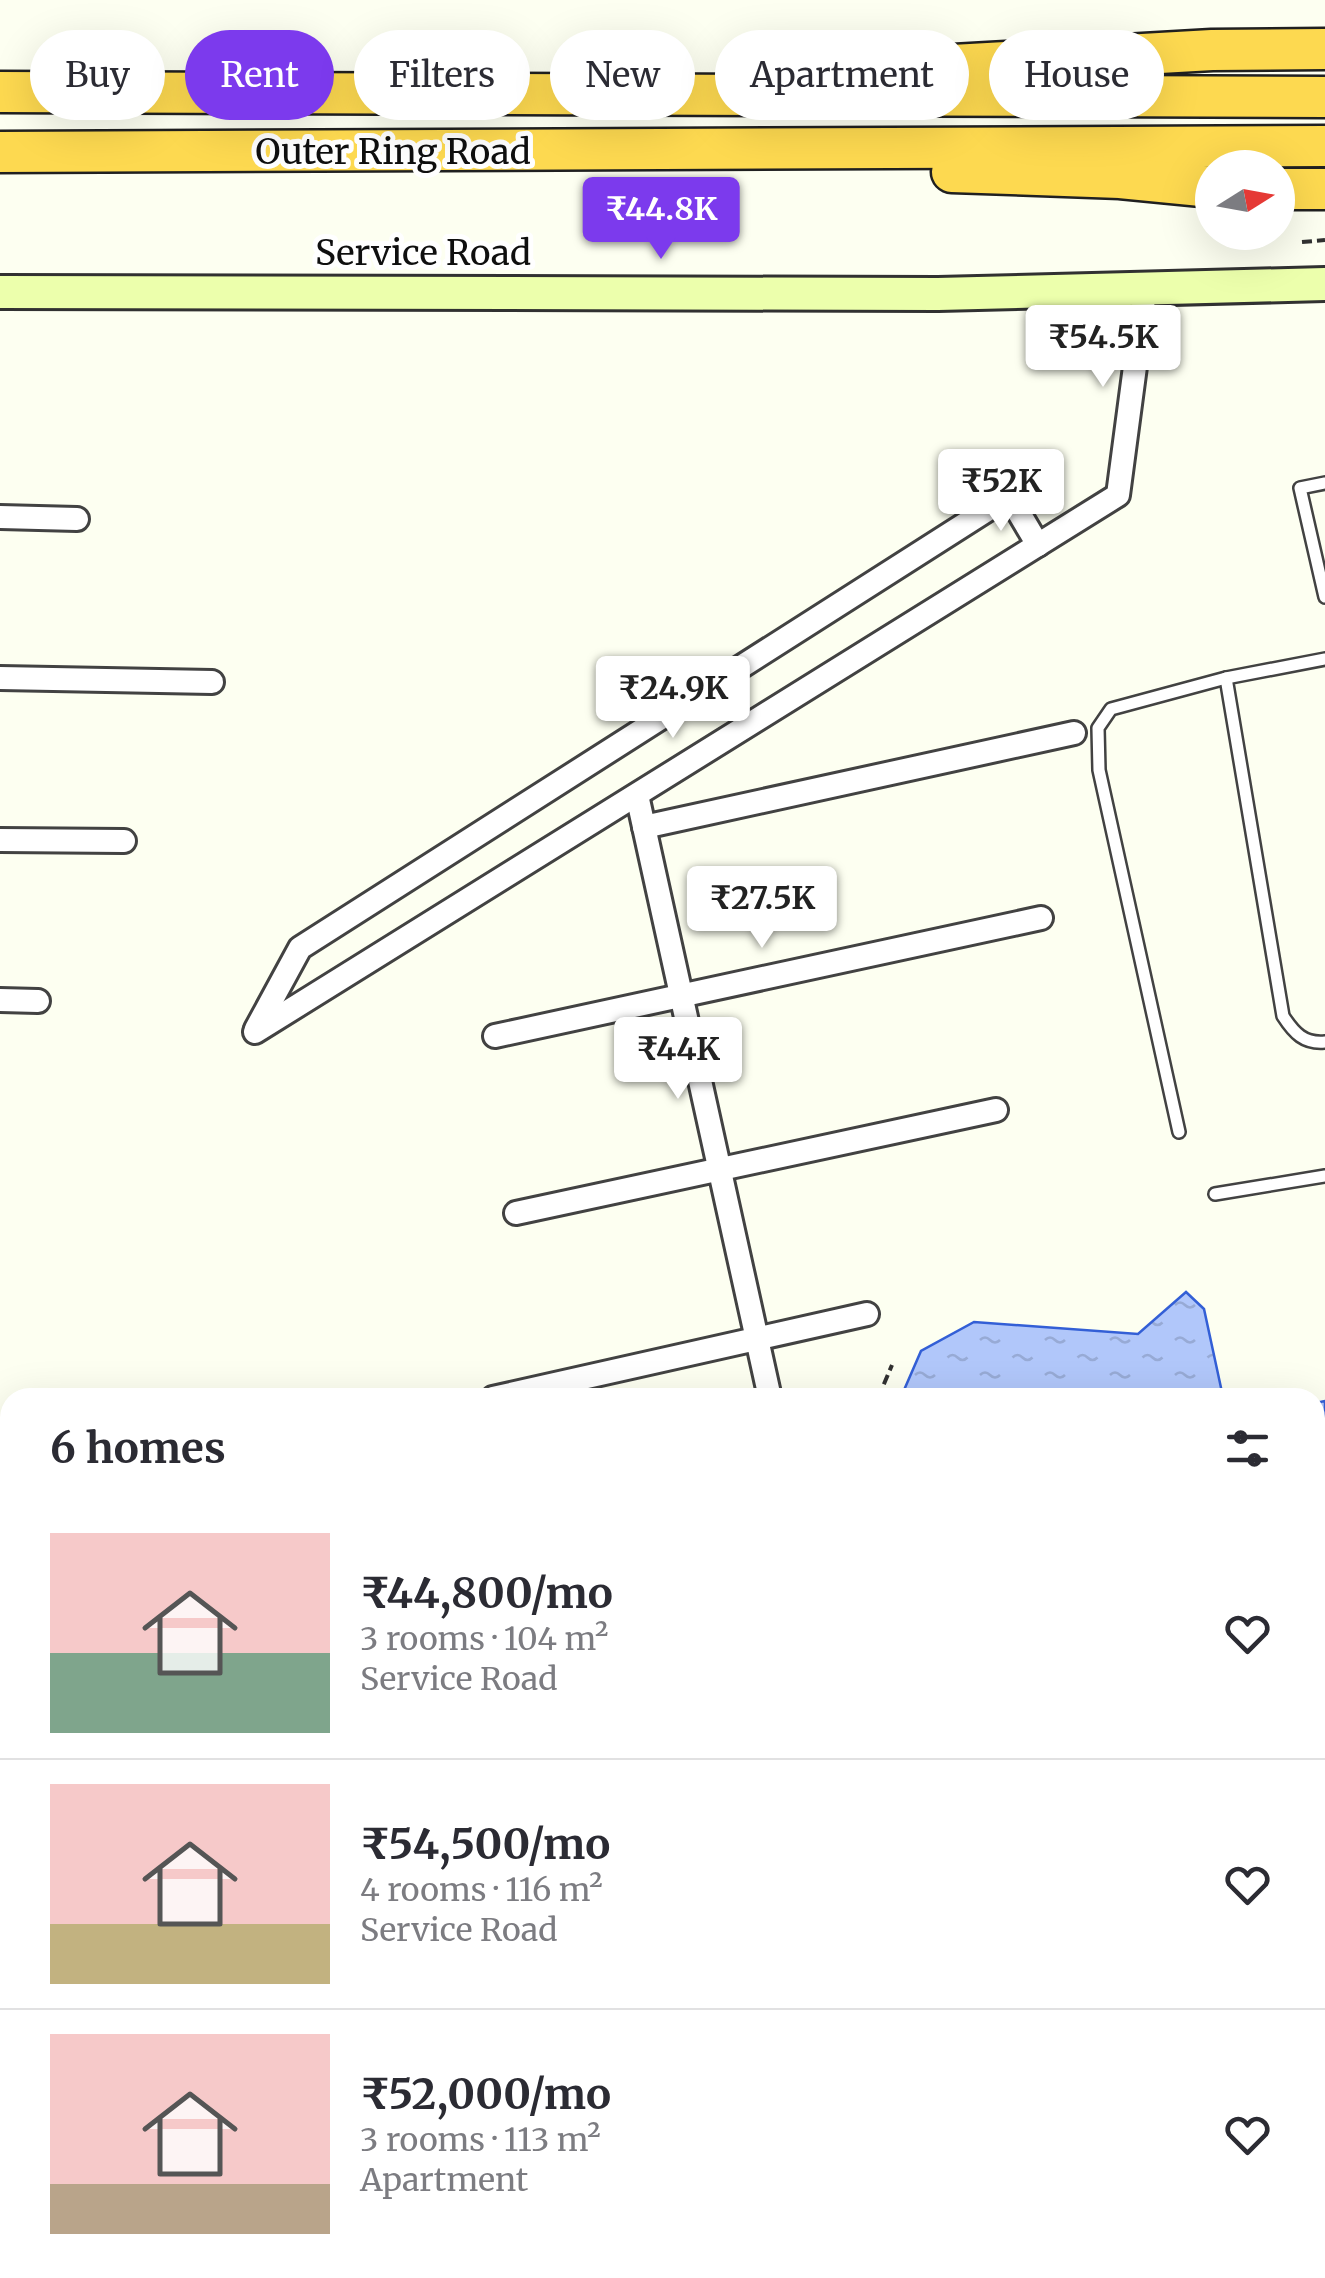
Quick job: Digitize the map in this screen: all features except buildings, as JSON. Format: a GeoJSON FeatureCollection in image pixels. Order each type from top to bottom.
{"type":"FeatureCollection","features":[{"type":"Feature","properties":{"kind":"highway"},"geometry":{"type":"LineString","coordinates":[[695,82],[941,63],[1212,50],[1325,50]]}},
{"type":"Feature","properties":{"kind":"highway","name":"Outer Ring Road"},"geometry":{"type":"LineString","coordinates":[[0,92],[550,92]]}},
{"type":"Feature","properties":{"kind":"highway","name":"Outer Ring Road"},"geometry":{"type":"LineString","coordinates":[[695,93],[1325,98]]}},
{"type":"Feature","properties":{"kind":"highway","name":"Outer Ring Road"},"geometry":{"type":"LineString","coordinates":[[0,152],[1325,146]]}},
{"type":"Feature","properties":{"kind":"highway"},"geometry":{"type":"LineString","coordinates":[[571,151],[862,169],[1120,178],[1195,186]]}},
{"type":"Feature","properties":{"kind":"highway"},"geometry":{"type":"LineString","coordinates":[[1295,189],[1325,189]]}},
{"type":"Feature","properties":{"kind":"main road","name":"Service Road"},"geometry":{"type":"LineString","coordinates":[[0,292],[938,294],[1325,284]]}},
{"type":"Feature","properties":{"kind":"street"},"geometry":{"type":"LineString","coordinates":[[1042,475],[300,948],[255,1032],[1118,495],[1145,291]]}},
{"type":"Feature","properties":{"kind":"street"},"geometry":{"type":"LineString","coordinates":[[1009,496],[1038,545]]}},
{"type":"Feature","properties":{"kind":"street"},"geometry":{"type":"LineString","coordinates":[[0,518],[78,520]]}},
{"type":"Feature","properties":{"kind":"street"},"geometry":{"type":"LineString","coordinates":[[0,678],[212,682]]}},
{"type":"Feature","properties":{"kind":"street"},"geometry":{"type":"LineString","coordinates":[[644,827],[1074,734]]}},
{"type":"Feature","properties":{"kind":"street"},"geometry":{"type":"LineString","coordinates":[[636,795],[768,1388]]}},
{"type":"Feature","properties":{"kind":"street"},"geometry":{"type":"LineString","coordinates":[[0,840],[124,841]]}},
{"type":"Feature","properties":{"kind":"street"},"geometry":{"type":"LineString","coordinates":[[495,1036],[1040,918]]}},
{"type":"Feature","properties":{"kind":"street"},"geometry":{"type":"LineString","coordinates":[[0,1000],[38,1001]]}},
{"type":"Feature","properties":{"kind":"street"},"geometry":{"type":"LineString","coordinates":[[516,1213],[996,1110]]}},
{"type":"Feature","properties":{"kind":"street"},"geometry":{"type":"LineString","coordinates":[[538,1388],[867,1314]]}},
{"type":"Feature","properties":{"kind":"lane"},"geometry":{"type":"LineString","coordinates":[[1325,483],[1300,488],[1325,597]]}},
{"type":"Feature","properties":{"kind":"lane"},"geometry":{"type":"LineString","coordinates":[[1179,1132],[1099,770],[1098,728],[1111,709],[1226,678],[1325,658]]}},
{"type":"Feature","properties":{"kind":"lane"},"geometry":{"type":"LineString","coordinates":[[1226,678],[1283,1016],[1296,1034],[1314,1043],[1325,1042]]}},
{"type":"Feature","properties":{"kind":"lane"},"geometry":{"type":"LineString","coordinates":[[1216,1194],[1325,1176]]}},
{"type":"Feature","properties":{"kind":"path"},"geometry":{"type":"LineString","coordinates":[[1302,242],[1325,240]]}},
{"type":"Feature","properties":{"kind":"path"},"geometry":{"type":"LineString","coordinates":[[882,1388],[892,1365]]}},
{"type":"Feature","properties":{"kind":"water"},"geometry":{"type":"Polygon","coordinates":[[[1186,1292],[1204,1309],[1221,1388],[905,1388],[921,1351],[974,1322],[1138,1334],[1186,1292]]]}}]}
